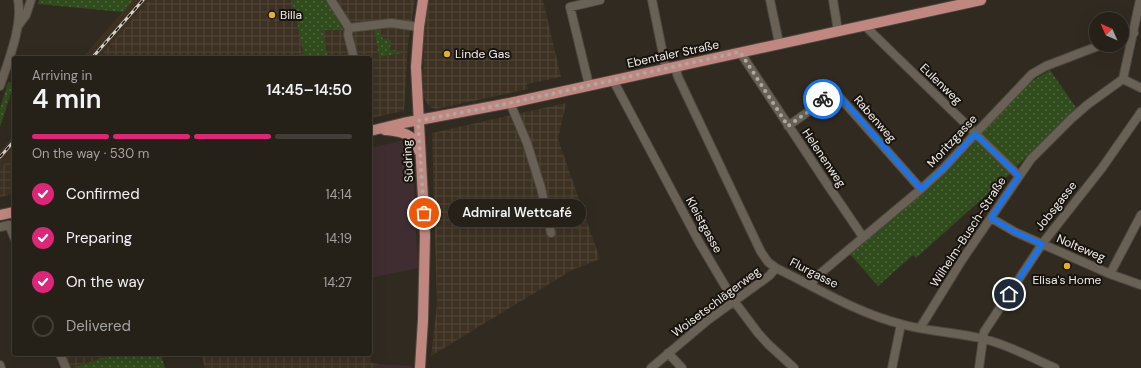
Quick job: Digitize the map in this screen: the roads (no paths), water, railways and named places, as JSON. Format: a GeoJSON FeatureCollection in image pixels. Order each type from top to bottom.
{"type":"FeatureCollection","features":[{"type":"Feature","properties":{"kind":"main road","name":"Südring"},"geometry":{"type":"LineString","coordinates":[[420,368],[425,236],[416,67],[423,0]]}},
{"type":"Feature","properties":{"kind":"main road","name":"Ebentaler Straße"},"geometry":{"type":"LineString","coordinates":[[375,130],[510,103],[981,0]]}},
{"type":"Feature","properties":{"kind":"main road"},"geometry":{"type":"LineString","coordinates":[[375,130],[397,132],[410,136],[415,142],[421,155]]}},
{"type":"Feature","properties":{"kind":"main road"},"geometry":{"type":"LineString","coordinates":[[0,215],[12,212]]}},
{"type":"Feature","properties":{"kind":"street"},"geometry":{"type":"LineString","coordinates":[[0,86],[18,26],[20,8],[18,0]]}},
{"type":"Feature","properties":{"kind":"street"},"geometry":{"type":"LineString","coordinates":[[18,26],[26,15],[31,0]]}},
{"type":"Feature","properties":{"kind":"street"},"geometry":{"type":"LineString","coordinates":[[331,0],[350,28]]}},
{"type":"Feature","properties":{"kind":"street"},"geometry":{"type":"LineString","coordinates":[[589,85],[570,7],[600,0]]}},
{"type":"Feature","properties":{"kind":"street","name":"Flurgasse"},"geometry":{"type":"LineString","coordinates":[[652,0],[670,68],[678,77],[761,252],[768,262],[776,268],[858,309],[901,324],[983,339],[1002,344],[1055,368]]}},
{"type":"Feature","properties":{"kind":"street"},"geometry":{"type":"LineString","coordinates":[[770,0],[779,44]]}},
{"type":"Feature","properties":{"kind":"street"},"geometry":{"type":"LineString","coordinates":[[832,0],[838,31]]}},
{"type":"Feature","properties":{"kind":"street"},"geometry":{"type":"LineString","coordinates":[[1140,0],[1123,79],[1141,88]]}},
{"type":"Feature","properties":{"kind":"street"},"geometry":{"type":"LineString","coordinates":[[350,28],[391,23],[419,27]]}},
{"type":"Feature","properties":{"kind":"street","name":"Eulenweg"},"geometry":{"type":"LineString","coordinates":[[864,25],[1019,176]]}},
{"type":"Feature","properties":{"kind":"street"},"geometry":{"type":"LineString","coordinates":[[350,28],[348,35],[353,56]]}},
{"type":"Feature","properties":{"kind":"street"},"geometry":{"type":"LineString","coordinates":[[1129,35],[1134,33]]}},
{"type":"Feature","properties":{"kind":"street","name":"Moritzgasse"},"geometry":{"type":"LineString","coordinates":[[811,285],[816,277],[943,169],[1037,70],[1089,50]]}},
{"type":"Feature","properties":{"kind":"street","name":"Helenenweg"},"geometry":{"type":"LineString","coordinates":[[740,52],[788,126],[863,236]]}},
{"type":"Feature","properties":{"kind":"street","name":"Wilhelm-Busch-Straße"},"geometry":{"type":"LineString","coordinates":[[920,328],[962,260],[1036,153],[1087,105],[1123,79]]}},
{"type":"Feature","properties":{"kind":"street","name":"Kleistgasse"},"geometry":{"type":"LineString","coordinates":[[613,80],[699,242],[734,301],[758,333],[794,368]]}},
{"type":"Feature","properties":{"kind":"street","name":"Rabenweg"},"geometry":{"type":"LineString","coordinates":[[788,126],[812,109],[830,92],[835,92],[921,189]]}},
{"type":"Feature","properties":{"kind":"street"},"geometry":{"type":"LineString","coordinates":[[510,103],[527,143],[541,188],[551,233]]}},
{"type":"Feature","properties":{"kind":"street","name":"Jobsgasse"},"geometry":{"type":"LineString","coordinates":[[979,368],[984,332],[1042,244],[1102,168],[1141,112]]}},
{"type":"Feature","properties":{"kind":"street"},"geometry":{"type":"LineString","coordinates":[[1110,274],[1141,216]]}},
{"type":"Feature","properties":{"kind":"street","name":"Nolteweg"},"geometry":{"type":"LineString","coordinates":[[991,218],[1015,232],[1110,274],[1141,285]]}},
{"type":"Feature","properties":{"kind":"street"},"geometry":{"type":"LineString","coordinates":[[0,227],[9,225],[12,232]]}},
{"type":"Feature","properties":{"kind":"street","name":"Woisetschlägerweg"},"geometry":{"type":"LineString","coordinates":[[651,368],[708,320],[769,276],[776,268]]}},
{"type":"Feature","properties":{"kind":"street"},"geometry":{"type":"LineString","coordinates":[[892,368],[901,324]]}},
{"type":"Feature","properties":{"kind":"street","name":"Woisetschlägerweg"},"geometry":{"type":"LineString","coordinates":[[668,353],[682,368]]}},
{"type":"Feature","properties":{"kind":"street"},"geometry":{"type":"LineString","coordinates":[[61,356],[66,368]]}},
{"type":"Feature","properties":{"kind":"railway"},"geometry":{"type":"LineString","coordinates":[[94,56],[143,0]]}},
{"type":"Feature","properties":{"kind":"railway"},"geometry":{"type":"LineString","coordinates":[[0,157],[12,143]]}},
{"type":"Feature","properties":{"kind":"place","name":"Billa"},"geometry":{"type":"Point","coordinates":[272,15]}},
{"type":"Feature","properties":{"kind":"place","name":"Linde Gas"},"geometry":{"type":"Point","coordinates":[447,54]}},
{"type":"Feature","properties":{"kind":"place","name":"Admiral Wettcafé"},"geometry":{"type":"Point","coordinates":[424,213]}},
{"type":"Feature","properties":{"kind":"place","name":"Elisa's Home"},"geometry":{"type":"Point","coordinates":[1067,266]}}]}
